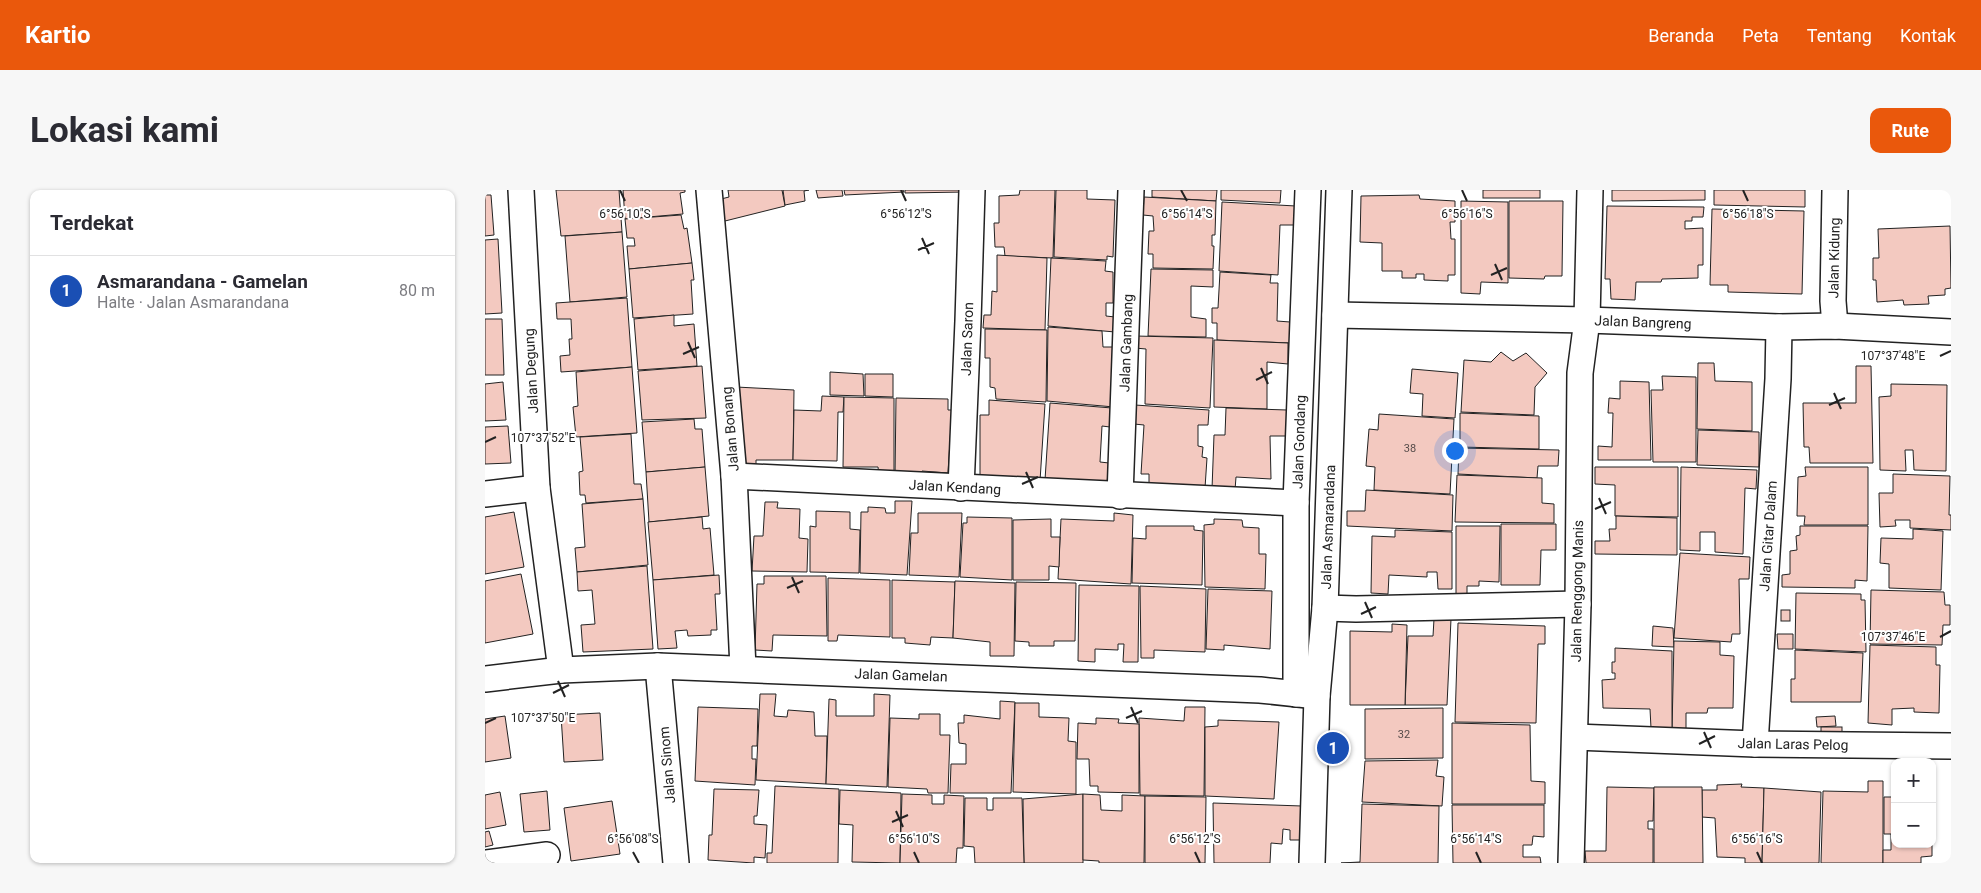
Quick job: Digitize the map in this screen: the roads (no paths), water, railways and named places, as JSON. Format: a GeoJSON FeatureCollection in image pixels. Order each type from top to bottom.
{"type":"FeatureCollection","features":[{"type":"Feature","properties":{"kind":"street","name":"Jalan Degung"},"geometry":{"type":"LineString","coordinates":[[521,190],[537,488],[561,670]]}},
{"type":"Feature","properties":{"kind":"street","name":"Jalan Bonang"},"geometry":{"type":"LineString","coordinates":[[709,190],[734,476],[743,668]]}},
{"type":"Feature","properties":{"kind":"street","name":"Jalan Saron"},"geometry":{"type":"LineString","coordinates":[[961,488],[969,320],[972,190]]}},
{"type":"Feature","properties":{"kind":"street","name":"Jalan Gambang"},"geometry":{"type":"LineString","coordinates":[[1120,496],[1131,190]]}},
{"type":"Feature","properties":{"kind":"street","name":"Jalan Gondang"},"geometry":{"type":"LineString","coordinates":[[1307,695],[1296,503],[1308,190]]}},
{"type":"Feature","properties":{"kind":"street","name":"Jalan Asmarandana"},"geometry":{"type":"LineString","coordinates":[[1311,863],[1307,695],[1325,608],[1339,190]]}},
{"type":"Feature","properties":{"kind":"street","name":"Jalan Renggong Manis"},"geometry":{"type":"LineString","coordinates":[[1571,863],[1578,604],[1580,373],[1587,320],[1590,190]]}},
{"type":"Feature","properties":{"kind":"street","name":"Jalan Kidung"},"geometry":{"type":"LineString","coordinates":[[1835,190],[1833,301],[1835,326]]}},
{"type":"Feature","properties":{"kind":"street","name":"Jalan Bangreng"},"geometry":{"type":"LineString","coordinates":[[1335,314],[1587,320],[1779,328],[1835,326],[1951,332]]}},
{"type":"Feature","properties":{"kind":"street","name":"Jalan Gitar Dalam"},"geometry":{"type":"LineString","coordinates":[[1755,744],[1778,380],[1779,328]]}},
{"type":"Feature","properties":{"kind":"street","name":"Jalan Kendang"},"geometry":{"type":"LineString","coordinates":[[734,476],[1296,503]]}},
{"type":"Feature","properties":{"kind":"street"},"geometry":{"type":"LineString","coordinates":[[485,494],[537,488]]}},
{"type":"Feature","properties":{"kind":"street"},"geometry":{"type":"LineString","coordinates":[[1325,608],[1578,604]]}},
{"type":"Feature","properties":{"kind":"street","name":"Jalan Gamelan"},"geometry":{"type":"LineString","coordinates":[[485,679],[561,670],[658,666],[1260,690],[1307,695]]}},
{"type":"Feature","properties":{"kind":"street","name":"Jalan Sinom"},"geometry":{"type":"LineString","coordinates":[[658,666],[676,863]]}},
{"type":"Feature","properties":{"kind":"street","name":"Jalan Laras Pelog"},"geometry":{"type":"LineString","coordinates":[[1575,737],[1755,744],[1951,746]]}},
{"type":"Feature","properties":{"kind":"street"},"geometry":{"type":"LineString","coordinates":[[487,863],[547,855]]}},
{"type":"Feature","properties":{"kind":"place","name":"Asmarandana - Gamelan"},"geometry":{"type":"Point","coordinates":[1333,748]}}]}
